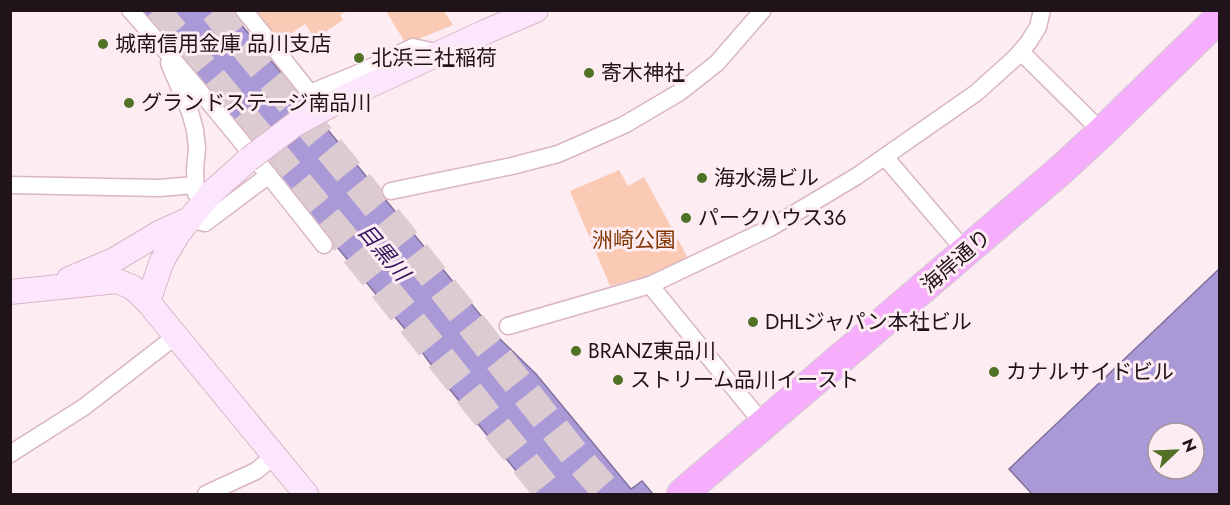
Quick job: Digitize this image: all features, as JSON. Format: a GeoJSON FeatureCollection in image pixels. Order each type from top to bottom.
{"type":"FeatureCollection","features":[{"type":"Feature","properties":{"kind":"highway","name":"海岸通り"},"geometry":{"type":"LineString","coordinates":[[682,495],[1053,177],[1220,17]]}},
{"type":"Feature","properties":{"kind":"street"},"geometry":{"type":"LineString","coordinates":[[130,10],[269,175],[324,245]]}},
{"type":"Feature","properties":{"kind":"street"},"geometry":{"type":"LineString","coordinates":[[244,10],[310,93],[413,47],[439,53]]}},
{"type":"Feature","properties":{"kind":"street"},"geometry":{"type":"LineString","coordinates":[[148,302],[162,261],[193,214],[210,194],[248,160],[294,125],[347,96],[536,10]]}},
{"type":"Feature","properties":{"kind":"street"},"geometry":{"type":"LineString","coordinates":[[391,192],[558,154],[624,125],[680,92],[717,63],[763,10]]}},
{"type":"Feature","properties":{"kind":"street"},"geometry":{"type":"LineString","coordinates":[[508,326],[650,285],[770,228],[857,176],[976,93],[1021,52],[1038,27],[1042,10]]}},
{"type":"Feature","properties":{"kind":"street"},"geometry":{"type":"LineString","coordinates":[[117,281],[193,214],[197,148],[195,130],[190,112],[163,47]]}},
{"type":"Feature","properties":{"kind":"street"},"geometry":{"type":"LineString","coordinates":[[1021,52],[1102,132]]}},
{"type":"Feature","properties":{"kind":"street"},"geometry":{"type":"LineString","coordinates":[[885,157],[966,252]]}},
{"type":"Feature","properties":{"kind":"street"},"geometry":{"type":"LineString","coordinates":[[193,214],[205,223],[269,175]]}},
{"type":"Feature","properties":{"kind":"street"},"geometry":{"type":"LineString","coordinates":[[10,185],[159,188],[195,185]]}},
{"type":"Feature","properties":{"kind":"street"},"geometry":{"type":"LineString","coordinates":[[42,290],[114,260],[193,214]]}},
{"type":"Feature","properties":{"kind":"street"},"geometry":{"type":"LineString","coordinates":[[10,292],[117,281],[132,287],[148,302],[306,495]]}},
{"type":"Feature","properties":{"kind":"street"},"geometry":{"type":"LineString","coordinates":[[650,285],[764,425]]}},
{"type":"Feature","properties":{"kind":"street"},"geometry":{"type":"LineString","coordinates":[[10,454],[84,407],[176,336]]}},
{"type":"Feature","properties":{"kind":"street"},"geometry":{"type":"LineString","coordinates":[[206,495],[256,471],[274,456]]}},
{"type":"Feature","properties":{"kind":"green space"},"geometry":{"type":"Polygon","coordinates":[[[257,11],[347,11],[340,15],[343,20],[315,39],[305,24],[280,41],[257,11]]]}},
{"type":"Feature","properties":{"kind":"green space"},"geometry":{"type":"Polygon","coordinates":[[[386,11],[444,11],[453,25],[406,44],[386,11]]]}},
{"type":"Feature","properties":{"kind":"green space","name":"洲崎公園"},"geometry":{"type":"Polygon","coordinates":[[[619,170],[628,186],[644,177],[688,258],[657,274],[610,286],[570,191],[619,170]]]}},
{"type":"Feature","properties":{"kind":"water","name":"目黒川"},"geometry":{"type":"Polygon","coordinates":[[[142,11],[230,11],[501,340],[536,374],[631,489],[642,481],[653,494],[535,494],[443,381],[409,334],[142,11]]]}},
{"type":"Feature","properties":{"kind":"water"},"geometry":{"type":"Polygon","coordinates":[[[1219,269],[1219,494],[1032,494],[1009,469],[1219,269]]]}},
{"type":"Feature","properties":{"kind":"tunnel"},"geometry":{"type":"LineString","coordinates":[[155,10],[363,262],[550,494]]}},
{"type":"Feature","properties":{"kind":"tunnel"},"geometry":{"type":"LineString","coordinates":[[215,10],[399,233],[575,455],[609,494]]}},
{"type":"Feature","properties":{"kind":"place","name":"城南信用金庫 品川支店"},"geometry":{"type":"Point","coordinates":[103,44]}},
{"type":"Feature","properties":{"kind":"place","name":"北浜三社稲荷"},"geometry":{"type":"Point","coordinates":[359,58]}},
{"type":"Feature","properties":{"kind":"place","name":"寄木神社"},"geometry":{"type":"Point","coordinates":[589,73]}},
{"type":"Feature","properties":{"kind":"place","name":"グランドステージ南品川"},"geometry":{"type":"Point","coordinates":[129,103]}},
{"type":"Feature","properties":{"kind":"place","name":"海水湯ビル"},"geometry":{"type":"Point","coordinates":[702,178]}},
{"type":"Feature","properties":{"kind":"place","name":"パークハウス36"},"geometry":{"type":"Point","coordinates":[686,218]}},
{"type":"Feature","properties":{"kind":"place","name":"DHLジャパン本社ビル"},"geometry":{"type":"Point","coordinates":[753,322]}},
{"type":"Feature","properties":{"kind":"place","name":"BRANZ東品川"},"geometry":{"type":"Point","coordinates":[576,351]}},
{"type":"Feature","properties":{"kind":"place","name":"カナルサイドビル"},"geometry":{"type":"Point","coordinates":[994,372]}},
{"type":"Feature","properties":{"kind":"place","name":"ストリーム品川イースト"},"geometry":{"type":"Point","coordinates":[618,380]}}]}
